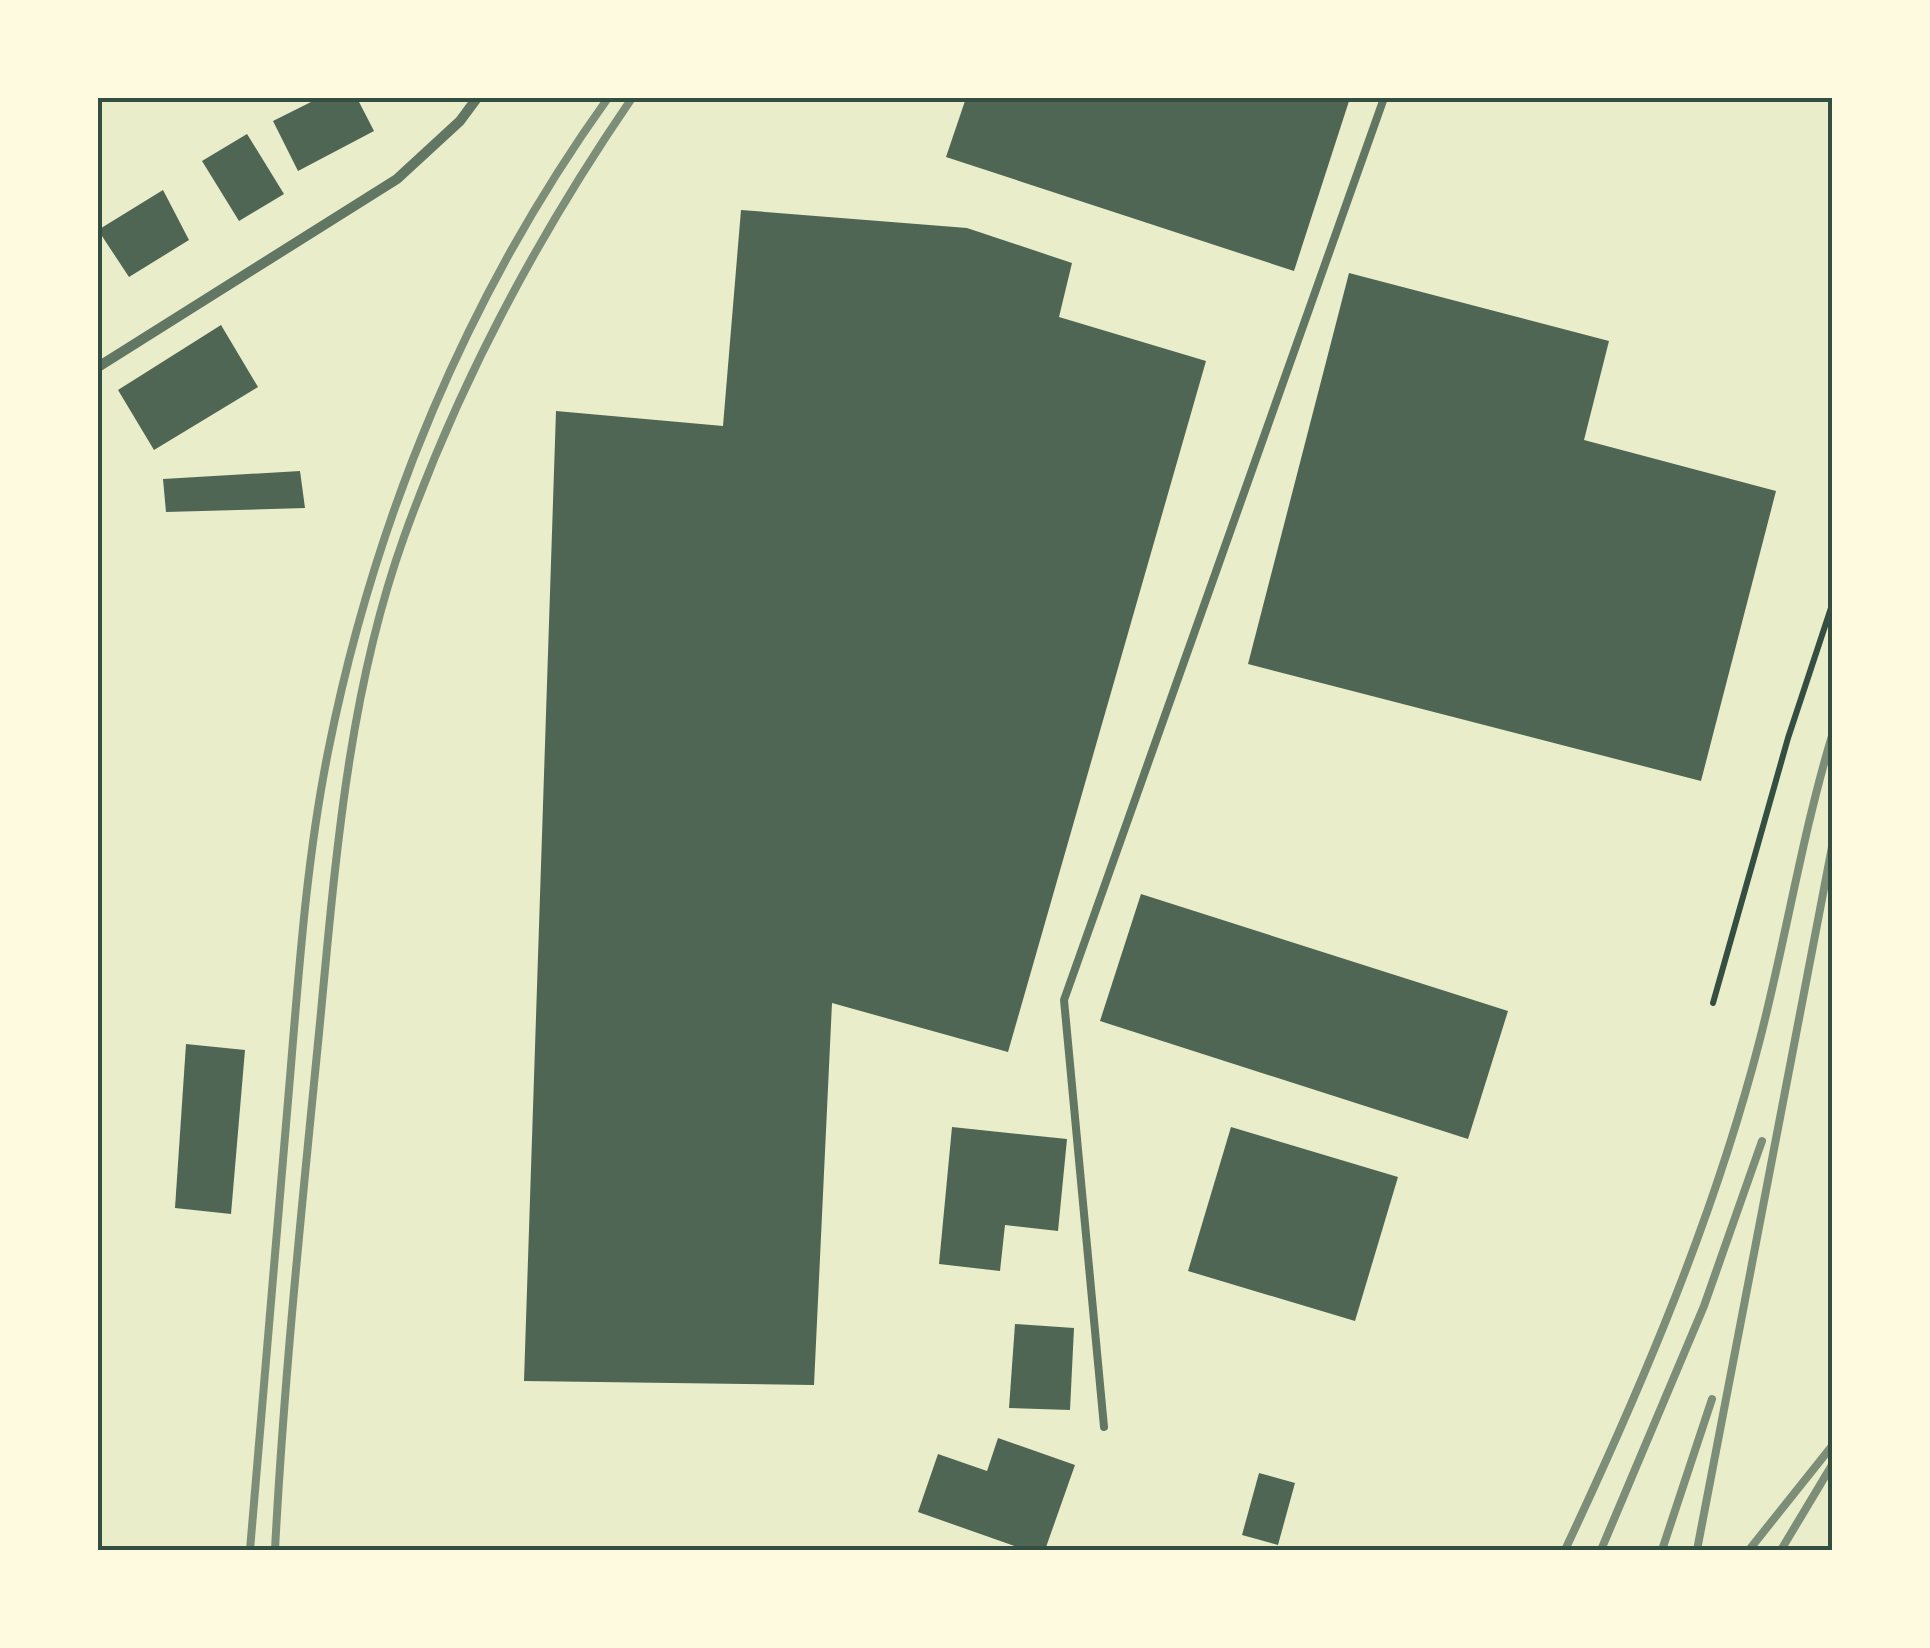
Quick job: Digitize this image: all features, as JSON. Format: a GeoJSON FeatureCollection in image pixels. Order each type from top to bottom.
{"type":"FeatureCollection","features":[{"type":"Feature","properties":{"kind":"street"},"geometry":{"type":"LineString","coordinates":[[98,367],[397,180],[460,121],[477,98]]}},
{"type":"Feature","properties":{"kind":"lane"},"geometry":{"type":"LineString","coordinates":[[1104,1427],[1064,1000],[1384,98]]}},
{"type":"Feature","properties":{"kind":"path"},"geometry":{"type":"LineString","coordinates":[[1713,1003],[1788,738],[1832,605]]}},
{"type":"Feature","properties":{"kind":"building"},"geometry":{"type":"Polygon","coordinates":[[[319,98],[357,98],[374,131],[298,171],[273,121],[319,98]]]}},
{"type":"Feature","properties":{"kind":"building"},"geometry":{"type":"Polygon","coordinates":[[[966,98],[1350,98],[1294,271],[946,157],[966,98]]]}},
{"type":"Feature","properties":{"kind":"building"},"geometry":{"type":"Polygon","coordinates":[[[247,134],[284,194],[239,221],[202,161],[247,134]]]}},
{"type":"Feature","properties":{"kind":"building"},"geometry":{"type":"Polygon","coordinates":[[[163,190],[189,240],[129,277],[98,230],[163,190]]]}},
{"type":"Feature","properties":{"kind":"building"},"geometry":{"type":"Polygon","coordinates":[[[741,210],[967,228],[1072,263],[1059,317],[1206,361],[1008,1052],[832,1003],[814,1385],[524,1381],[556,411],[723,426],[741,210]]]}},
{"type":"Feature","properties":{"kind":"building"},"geometry":{"type":"Polygon","coordinates":[[[1349,273],[1609,341],[1584,440],[1776,491],[1701,781],[1248,664],[1349,273]]]}},
{"type":"Feature","properties":{"kind":"building"},"geometry":{"type":"Polygon","coordinates":[[[221,325],[258,387],[154,450],[118,390],[221,325]]]}},
{"type":"Feature","properties":{"kind":"building"},"geometry":{"type":"Polygon","coordinates":[[[300,471],[305,508],[166,512],[163,479],[300,471]]]}},
{"type":"Feature","properties":{"kind":"building"},"geometry":{"type":"Polygon","coordinates":[[[1141,894],[1508,1011],[1468,1139],[1100,1021],[1141,894]]]}},
{"type":"Feature","properties":{"kind":"building"},"geometry":{"type":"Polygon","coordinates":[[[186,1044],[245,1050],[231,1214],[175,1208],[186,1044]]]}},
{"type":"Feature","properties":{"kind":"building"},"geometry":{"type":"Polygon","coordinates":[[[952,1127],[1067,1139],[1058,1231],[1005,1225],[1000,1271],[939,1264],[952,1127]]]}},
{"type":"Feature","properties":{"kind":"building"},"geometry":{"type":"Polygon","coordinates":[[[1231,1127],[1398,1177],[1355,1321],[1188,1271],[1231,1127]]]}},
{"type":"Feature","properties":{"kind":"building"},"geometry":{"type":"Polygon","coordinates":[[[1015,1324],[1074,1328],[1070,1410],[1009,1408],[1015,1324]]]}},
{"type":"Feature","properties":{"kind":"building"},"geometry":{"type":"Polygon","coordinates":[[[998,1438],[1075,1465],[1045,1550],[1026,1550],[918,1512],[938,1454],[987,1471],[998,1438]]]}},
{"type":"Feature","properties":{"kind":"building"},"geometry":{"type":"Polygon","coordinates":[[[1259,1473],[1295,1483],[1278,1545],[1242,1535],[1259,1473]]]}},
{"type":"Feature","properties":{"kind":"railway"},"geometry":{"type":"LineString","coordinates":[[250,1550],[308,882],[320,795],[348,664],[400,493],[470,328],[558,172],[608,98]]}},
{"type":"Feature","properties":{"kind":"railway"},"geometry":{"type":"LineString","coordinates":[[275,1550],[294,1291],[331,908],[346,782],[369,658],[404,537],[476,366],[533,256],[632,98]]}},
{"type":"Feature","properties":{"kind":"railway"},"geometry":{"type":"LineString","coordinates":[[1565,1550],[1649,1363],[1721,1170],[1760,1039],[1832,736]]}},
{"type":"Feature","properties":{"kind":"railway"},"geometry":{"type":"LineString","coordinates":[[1697,1550],[1832,847]]}},
{"type":"Feature","properties":{"kind":"railway"},"geometry":{"type":"LineString","coordinates":[[1601,1550],[1704,1306],[1762,1141]]}},
{"type":"Feature","properties":{"kind":"railway"},"geometry":{"type":"LineString","coordinates":[[1662,1550],[1712,1399]]}},
{"type":"Feature","properties":{"kind":"railway"},"geometry":{"type":"LineString","coordinates":[[1749,1550],[1832,1446]]}},
{"type":"Feature","properties":{"kind":"railway"},"geometry":{"type":"LineString","coordinates":[[1781,1550],[1832,1465]]}}]}
